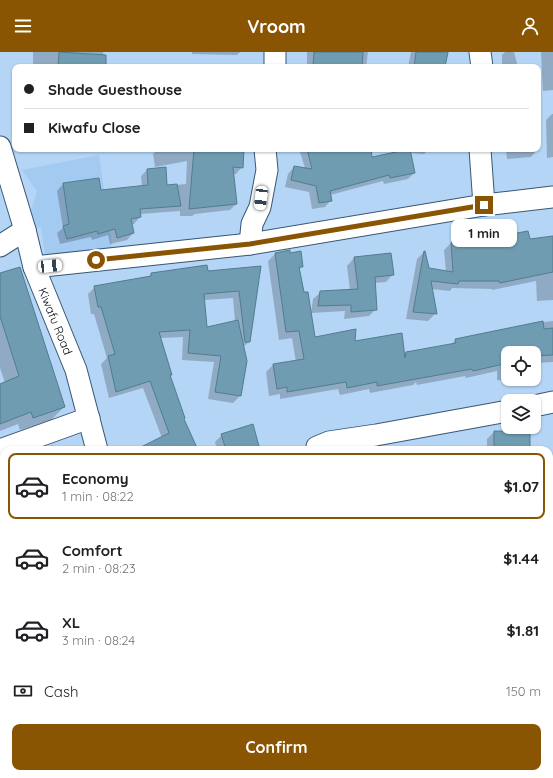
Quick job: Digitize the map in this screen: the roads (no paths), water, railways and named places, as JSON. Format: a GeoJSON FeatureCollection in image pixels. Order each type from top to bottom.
{"type":"FeatureCollection","features":[{"type":"Feature","properties":{"kind":"street"},"geometry":{"type":"LineString","coordinates":[[274,52],[275,64]]}},
{"type":"Feature","properties":{"kind":"street"},"geometry":{"type":"LineString","coordinates":[[480,52],[482,64]]}},
{"type":"Feature","properties":{"kind":"street","name":"Kiwafu Road"},"geometry":{"type":"LineString","coordinates":[[0,147],[25,230],[34,267],[76,370],[90,418],[96,446]]}},
{"type":"Feature","properties":{"kind":"street"},"geometry":{"type":"LineString","coordinates":[[250,244],[252,224],[260,207],[267,170],[265,152]]}},
{"type":"Feature","properties":{"kind":"street"},"geometry":{"type":"LineString","coordinates":[[480,152],[484,205]]}},
{"type":"Feature","properties":{"kind":"street"},"geometry":{"type":"LineString","coordinates":[[34,267],[250,244],[484,205],[553,197]]}},
{"type":"Feature","properties":{"kind":"street"},"geometry":{"type":"LineString","coordinates":[[0,246],[25,230]]}},
{"type":"Feature","properties":{"kind":"street"},"geometry":{"type":"LineString","coordinates":[[541,405],[553,402]]}},
{"type":"Feature","properties":{"kind":"street"},"geometry":{"type":"LineString","coordinates":[[317,446],[329,442],[376,435],[501,411]]}},
{"type":"Feature","properties":{"kind":"street"},"geometry":{"type":"LineString","coordinates":[[11,446],[90,418]]}}]}
